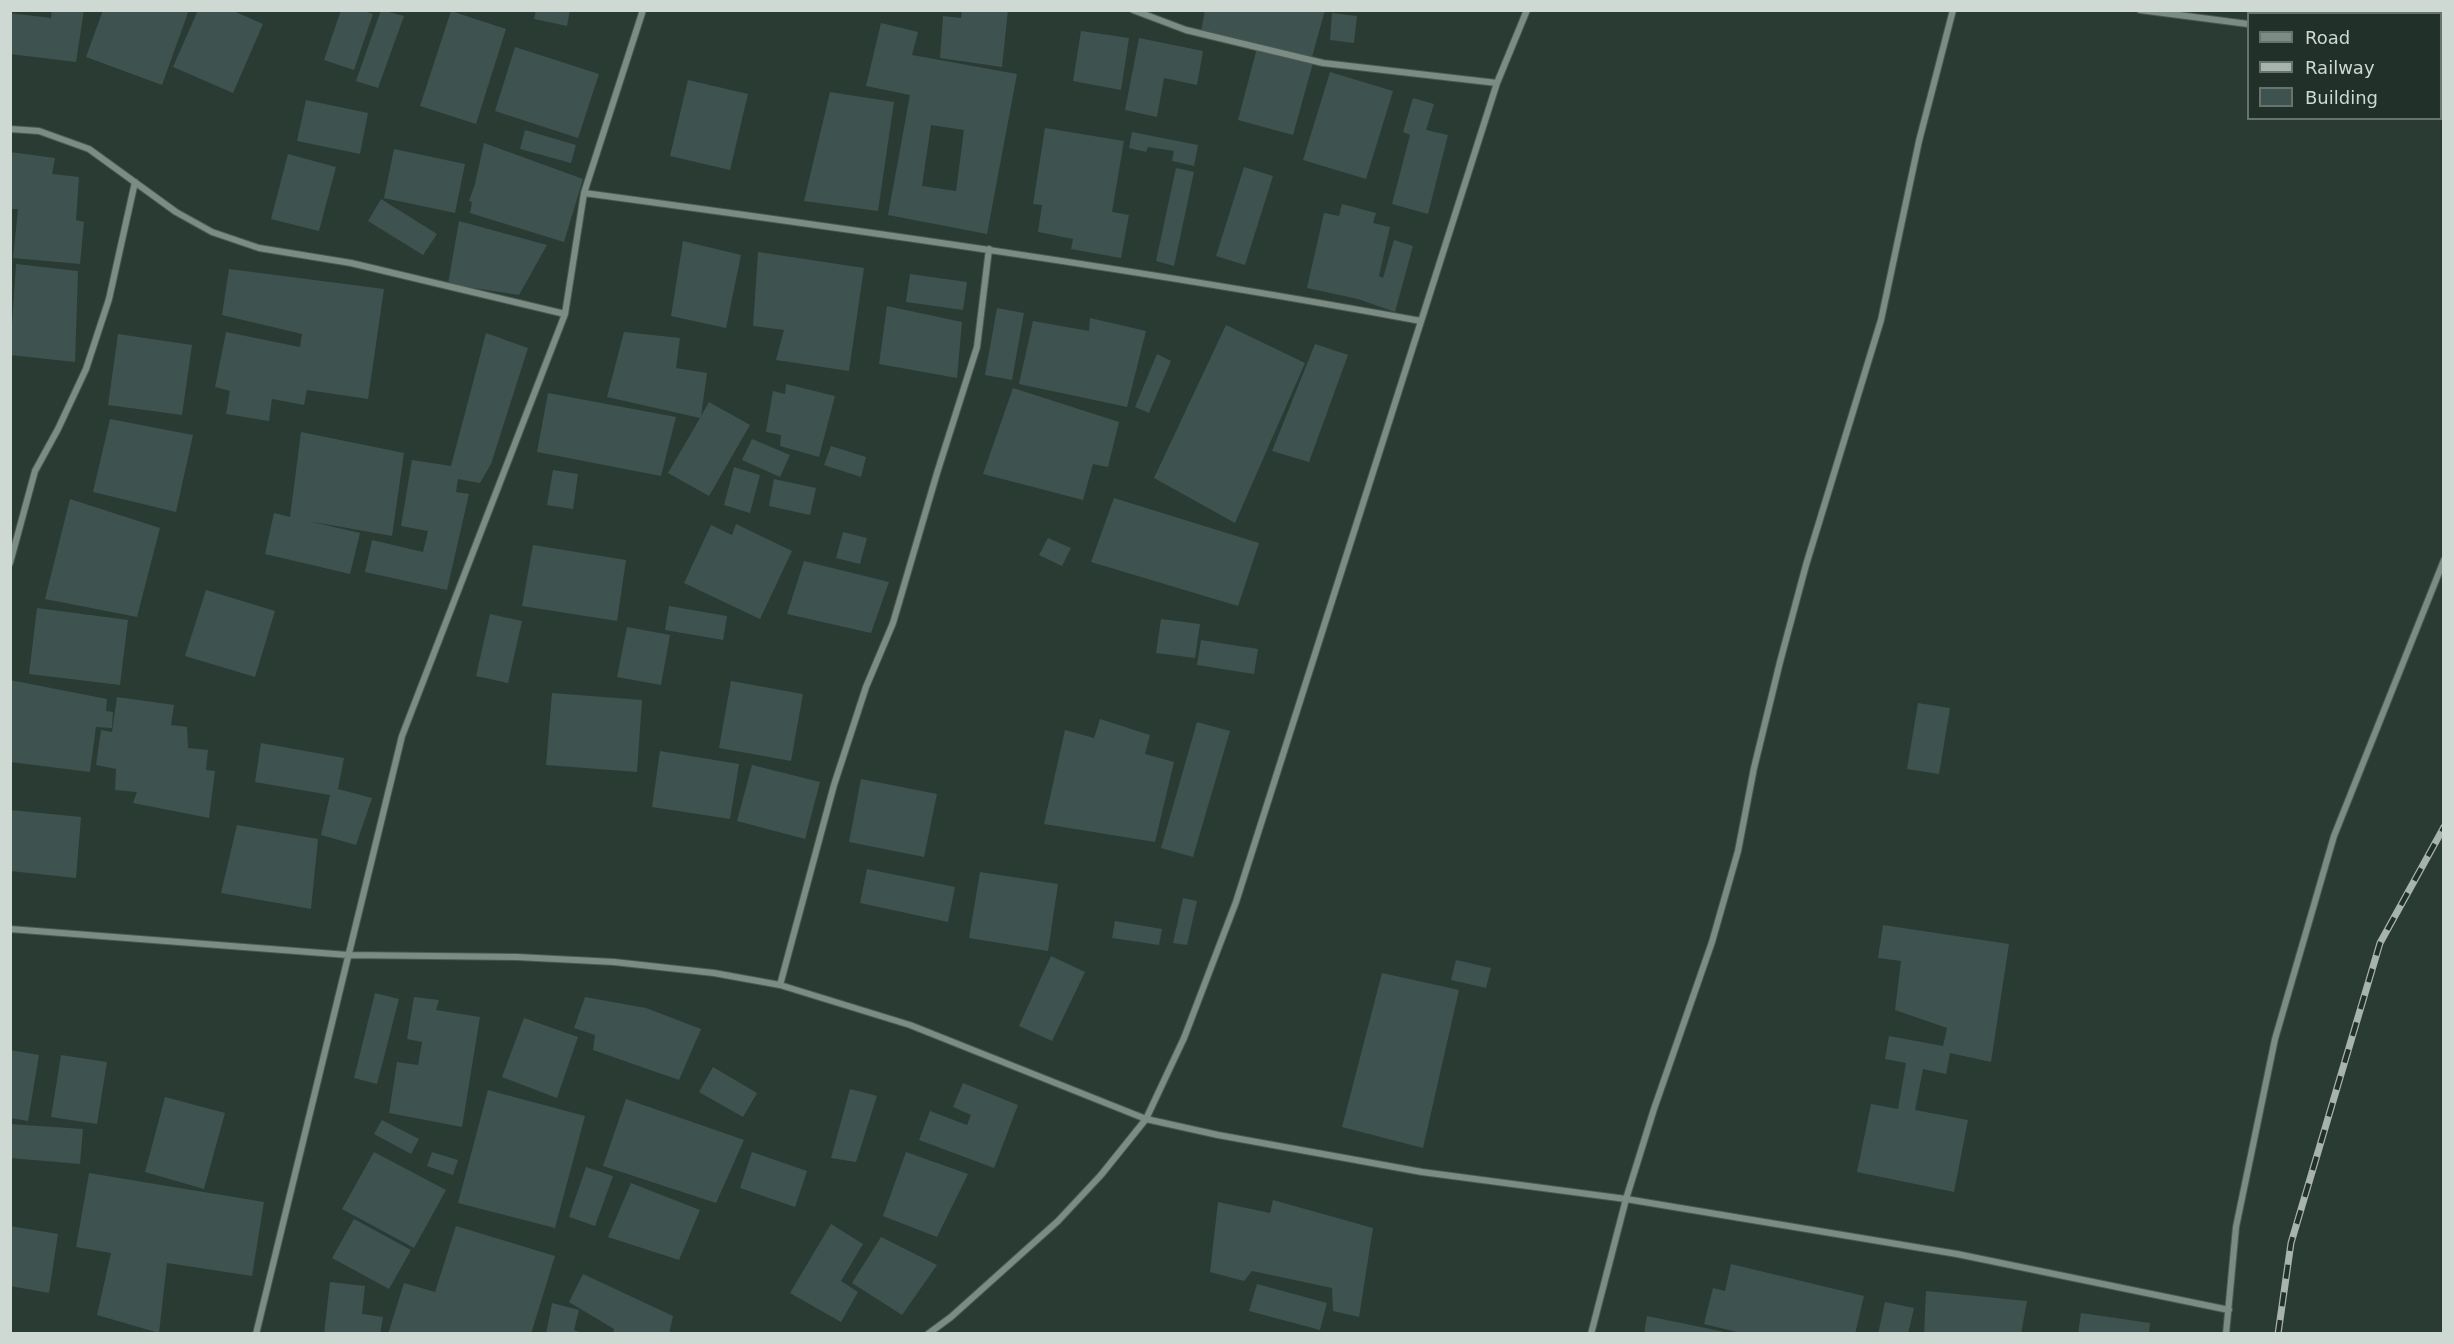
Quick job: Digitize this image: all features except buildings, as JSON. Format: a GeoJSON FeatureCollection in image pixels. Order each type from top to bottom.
{"type":"FeatureCollection","features":[{"type":"Feature","properties":{"kind":"street"},"geometry":{"type":"LineString","coordinates":[[255,1334],[402,736],[565,314],[584,193],[643,10]]}},
{"type":"Feature","properties":{"kind":"street"},"geometry":{"type":"LineString","coordinates":[[1133,10],[1186,30],[1323,63],[1497,83]]}},
{"type":"Feature","properties":{"kind":"street"},"geometry":{"type":"LineString","coordinates":[[928,1334],[951,1317],[1058,1221],[1101,1175],[1146,1119],[1184,1038],[1236,902],[1497,83],[1527,10]]}},
{"type":"Feature","properties":{"kind":"street"},"geometry":{"type":"LineString","coordinates":[[1591,1334],[1626,1199],[1712,942],[1738,851],[1754,768],[1788,630],[1881,320],[1918,141],[1953,10]]}},
{"type":"Feature","properties":{"kind":"street"},"geometry":{"type":"LineString","coordinates":[[2140,10],[2247,24]]}},
{"type":"Feature","properties":{"kind":"street"},"geometry":{"type":"LineString","coordinates":[[10,129],[39,131],[89,149],[176,212],[212,232],[259,248],[351,263],[565,314]]}},
{"type":"Feature","properties":{"kind":"street"},"geometry":{"type":"LineString","coordinates":[[10,563],[35,471],[58,429],[89,359],[109,299],[135,182]]}},
{"type":"Feature","properties":{"kind":"street"},"geometry":{"type":"LineString","coordinates":[[584,193],[989,249],[1273,294],[1421,321]]}},
{"type":"Feature","properties":{"kind":"street"},"geometry":{"type":"LineString","coordinates":[[780,985],[834,785],[866,687],[893,623],[977,346],[989,249]]}},
{"type":"Feature","properties":{"kind":"street"},"geometry":{"type":"LineString","coordinates":[[2226,1334],[2236,1227],[2275,1039],[2334,836],[2444,560]]}},
{"type":"Feature","properties":{"kind":"street"},"geometry":{"type":"LineString","coordinates":[[10,929],[348,955],[517,957],[614,962],[714,973],[780,985],[910,1025],[1146,1119],[1218,1135],[1402,1168],[1502,1184],[1626,1199],[1957,1254],[2229,1310]]}},
{"type":"Feature","properties":{"kind":"railway"},"geometry":{"type":"LineString","coordinates":[[2278,1334],[2291,1243],[2380,943],[2444,827]]}}]}
